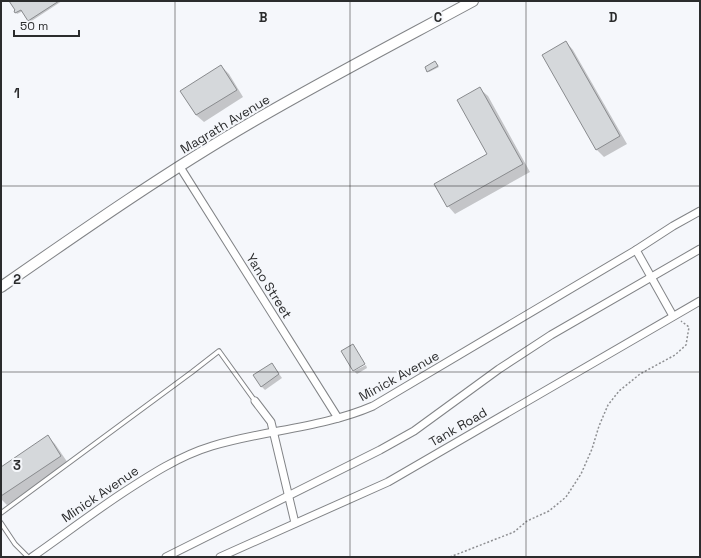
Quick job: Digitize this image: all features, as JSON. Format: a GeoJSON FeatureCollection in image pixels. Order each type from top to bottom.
{"type":"FeatureCollection","features":[{"type":"Feature","properties":{"kind":"main road","name":"Magrath Avenue"},"geometry":{"type":"LineString","coordinates":[[1,287],[88,226],[251,123],[319,84],[473,1]]}},
{"type":"Feature","properties":{"kind":"street","name":"Yano Street"},"geometry":{"type":"LineString","coordinates":[[180,167],[338,418]]}},
{"type":"Feature","properties":{"kind":"street","name":"Minick Avenue"},"geometry":{"type":"LineString","coordinates":[[32,557],[142,480],[164,467],[194,453],[213,446],[338,418],[365,410],[383,401],[700,211]]}},
{"type":"Feature","properties":{"kind":"street"},"geometry":{"type":"LineString","coordinates":[[166,557],[380,450],[414,431],[499,369],[545,339],[700,249]]}},
{"type":"Feature","properties":{"kind":"street"},"geometry":{"type":"LineString","coordinates":[[636,250],[673,316]]}},
{"type":"Feature","properties":{"kind":"street","name":"Tank Road"},"geometry":{"type":"LineString","coordinates":[[220,557],[388,482],[700,301]]}},
{"type":"Feature","properties":{"kind":"street"},"geometry":{"type":"LineString","coordinates":[[255,400],[271,422],[295,523]]}},
{"type":"Feature","properties":{"kind":"lane"},"geometry":{"type":"LineString","coordinates":[[1,513],[192,372],[218,351],[255,400]]}},
{"type":"Feature","properties":{"kind":"lane"},"geometry":{"type":"LineString","coordinates":[[1,523],[15,544],[28,557]]}},
{"type":"Feature","properties":{"kind":"path"},"geometry":{"type":"LineString","coordinates":[[450,557],[514,532],[527,521],[549,511],[566,497],[581,474],[608,406],[619,391],[640,374],[676,355],[686,345],[689,327],[673,316]]}},
{"type":"Feature","properties":{"kind":"building"},"geometry":{"type":"Polygon","coordinates":[[[9,1],[59,1],[28,21],[21,10],[15,13],[15,10],[9,1]]]}},
{"type":"Feature","properties":{"kind":"building"},"geometry":{"type":"Polygon","coordinates":[[[566,41],[620,136],[596,150],[542,55],[566,41]]]}},
{"type":"Feature","properties":{"kind":"building"},"geometry":{"type":"Polygon","coordinates":[[[435,61],[438,66],[427,72],[425,67],[435,61]]]}},
{"type":"Feature","properties":{"kind":"building"},"geometry":{"type":"Polygon","coordinates":[[[221,65],[237,90],[196,115],[180,91],[221,65]]]}},
{"type":"Feature","properties":{"kind":"building"},"geometry":{"type":"Polygon","coordinates":[[[480,87],[523,164],[447,207],[434,184],[487,154],[457,100],[480,87]]]}},
{"type":"Feature","properties":{"kind":"building"},"geometry":{"type":"Polygon","coordinates":[[[353,344],[365,364],[353,371],[341,351],[353,344]]]}},
{"type":"Feature","properties":{"kind":"building"},"geometry":{"type":"Polygon","coordinates":[[[272,363],[279,374],[261,387],[253,375],[272,363]]]}},
{"type":"Feature","properties":{"kind":"building"},"geometry":{"type":"Polygon","coordinates":[[[48,435],[61,456],[1,496],[1,467],[48,435]]]}}]}
